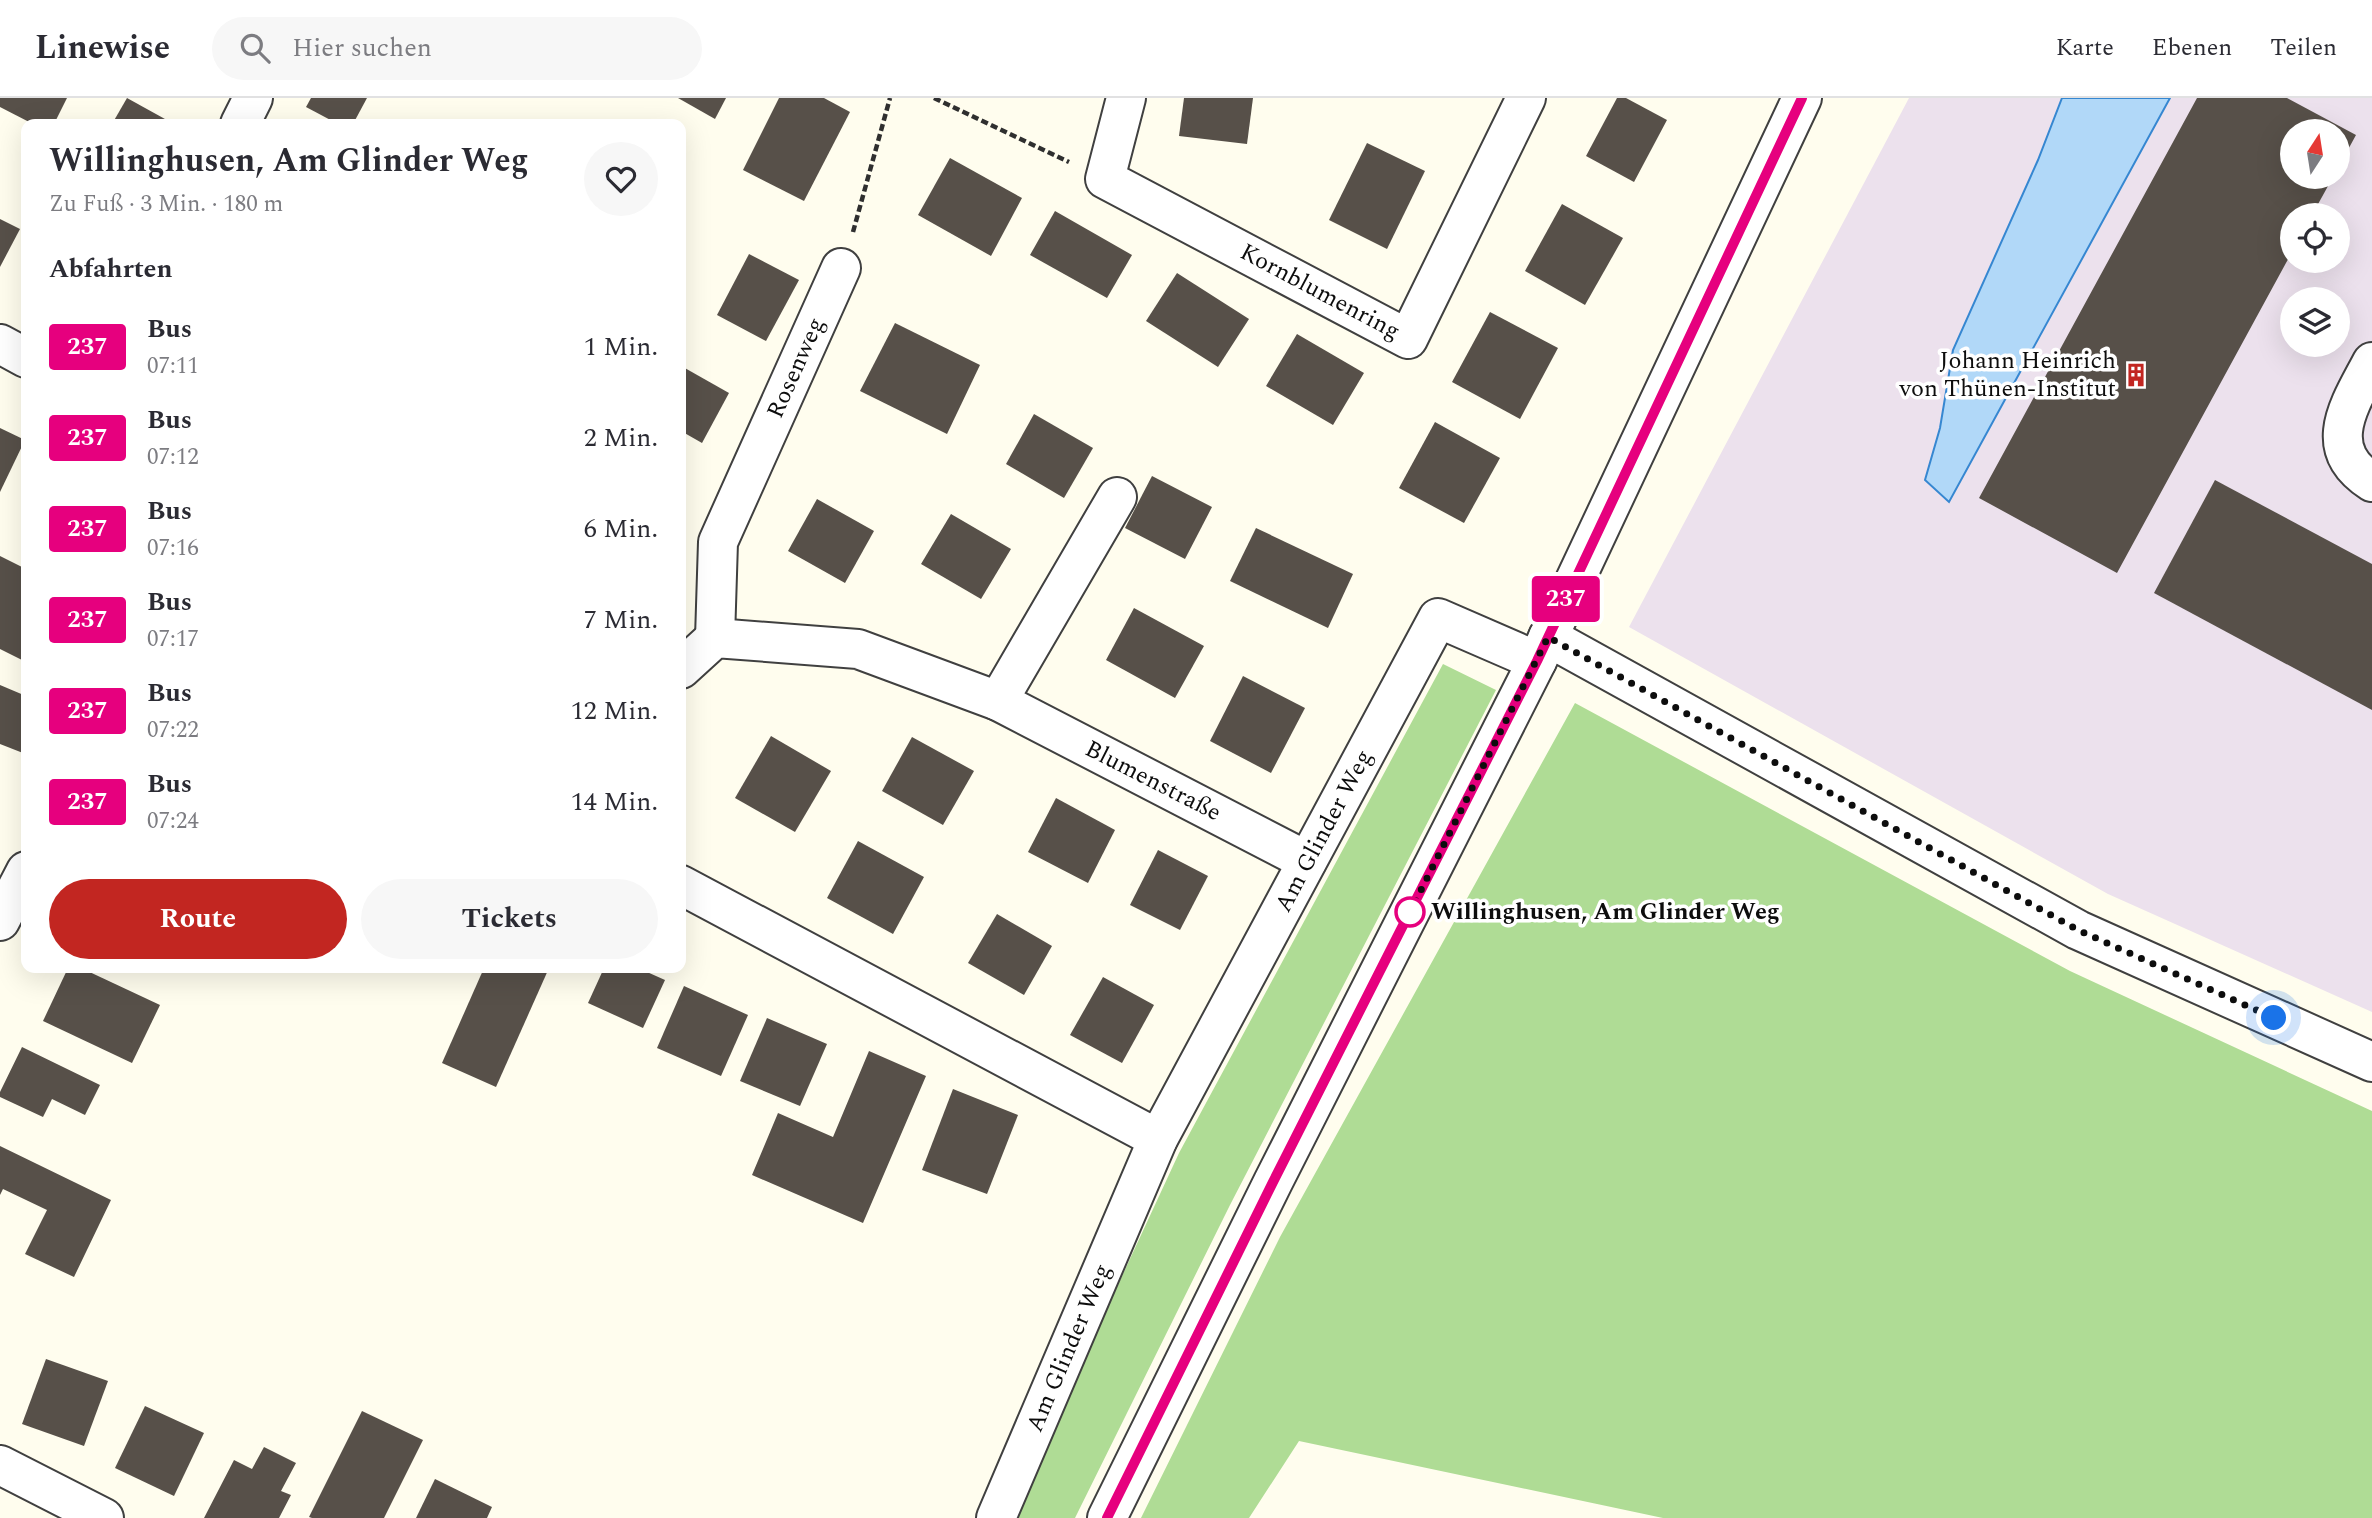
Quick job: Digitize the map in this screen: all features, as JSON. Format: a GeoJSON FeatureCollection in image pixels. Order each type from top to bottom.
{"type":"FeatureCollection","features":[{"type":"Feature","properties":{"kind":"street"},"geometry":{"type":"LineString","coordinates":[[242,119],[253,98]]}},
{"type":"Feature","properties":{"kind":"street"},"geometry":{"type":"LineString","coordinates":[[1105,179],[1126,98]]}},
{"type":"Feature","properties":{"kind":"street","name":"Kornblumenring"},"geometry":{"type":"LineString","coordinates":[[1105,179],[1408,339],[1526,98]]}},
{"type":"Feature","properties":{"kind":"street"},"geometry":{"type":"LineString","coordinates":[[1107,1518],[1543,649],[1802,98]]}},
{"type":"Feature","properties":{"kind":"street","name":"Rosenweg"},"geometry":{"type":"LineString","coordinates":[[715,638],[718,542],[841,268]]}},
{"type":"Feature","properties":{"kind":"street"},"geometry":{"type":"LineString","coordinates":[[0,344],[21,355]]}},
{"type":"Feature","properties":{"kind":"street"},"geometry":{"type":"LineString","coordinates":[[2372,362],[2345,412],[2342,428],[2347,456],[2357,470],[2372,482]]}},
{"type":"Feature","properties":{"kind":"street"},"geometry":{"type":"LineString","coordinates":[[998,701],[1117,497]]}},
{"type":"Feature","properties":{"kind":"street","name":"Am Glinder Weg"},"geometry":{"type":"LineString","coordinates":[[996,1518],[1158,1139],[1438,618],[1543,649]]}},
{"type":"Feature","properties":{"kind":"street"},"geometry":{"type":"LineString","coordinates":[[686,664],[715,638]]}},
{"type":"Feature","properties":{"kind":"street","name":"Blumenstraße"},"geometry":{"type":"LineString","coordinates":[[715,638],[858,649],[998,701],[1307,861]]}},
{"type":"Feature","properties":{"kind":"street"},"geometry":{"type":"LineString","coordinates":[[1543,649],[2078,930],[2372,1062]]}},
{"type":"Feature","properties":{"kind":"street"},"geometry":{"type":"LineString","coordinates":[[0,921],[21,881]]}},
{"type":"Feature","properties":{"kind":"street"},"geometry":{"type":"LineString","coordinates":[[686,888],[1158,1139]]}},
{"type":"Feature","properties":{"kind":"street"},"geometry":{"type":"LineString","coordinates":[[0,1465],[104,1518]]}},
{"type":"Feature","properties":{"kind":"path"},"geometry":{"type":"LineString","coordinates":[[841,268],[890,98]]}},
{"type":"Feature","properties":{"kind":"path"},"geometry":{"type":"LineString","coordinates":[[934,98],[1105,179]]}},
{"type":"Feature","properties":{"kind":"shaded area"},"geometry":{"type":"Polygon","coordinates":[[[1909,98],[2372,98],[2372,1012],[2108,894],[1629,627],[1909,98]]]}},
{"type":"Feature","properties":{"kind":"green space"},"geometry":{"type":"Polygon","coordinates":[[[1443,664],[1496,690],[1230,1205],[1075,1518],[1010,1518],[1179,1153],[1443,664]]]}},
{"type":"Feature","properties":{"kind":"green space"},"geometry":{"type":"Polygon","coordinates":[[[1575,703],[2070,971],[2372,1111],[2372,1518],[1663,1518],[1299,1441],[1249,1518],[1141,1518],[1280,1237],[1575,703]]]}},
{"type":"Feature","properties":{"kind":"water"},"geometry":{"type":"Polygon","coordinates":[[[2062,98],[2170,98],[1949,502],[1925,480],[1940,428],[1953,350],[2038,160],[2062,98]]]}},
{"type":"Feature","properties":{"kind":"building"},"geometry":{"type":"Polygon","coordinates":[[[0,98],[67,98],[56,119],[23,119],[0,107],[0,98]]]}},
{"type":"Feature","properties":{"kind":"building"},"geometry":{"type":"Polygon","coordinates":[[[127,98],[165,119],[115,119],[127,98]]]}},
{"type":"Feature","properties":{"kind":"building"},"geometry":{"type":"Polygon","coordinates":[[[311,98],[367,98],[356,119],[329,119],[306,107],[311,98]]]}},
{"type":"Feature","properties":{"kind":"building"},"geometry":{"type":"Polygon","coordinates":[[[678,98],[726,98],[715,119],[678,98]]]}},
{"type":"Feature","properties":{"kind":"building"},"geometry":{"type":"Polygon","coordinates":[[[779,98],[824,98],[850,112],[804,201],[743,170],[779,98]]]}},
{"type":"Feature","properties":{"kind":"building"},"geometry":{"type":"Polygon","coordinates":[[[1184,98],[1253,98],[1247,144],[1179,136],[1184,98]]]}},
{"type":"Feature","properties":{"kind":"building"},"geometry":{"type":"Polygon","coordinates":[[[1617,98],[1626,98],[1667,120],[1634,182],[1586,156],[1617,98]]]}},
{"type":"Feature","properties":{"kind":"building","name":"Johann Heinrich von Thünen-Institut"},"geometry":{"type":"Polygon","coordinates":[[[2197,98],[2287,98],[2326,119],[2280,119],[2280,189],[2326,189],[2319,203],[2280,203],[2281,273],[2117,573],[1979,498],[2197,98]]]}},
{"type":"Feature","properties":{"kind":"building","name":"Johann Heinrich von Thünen-Institut"},"geometry":{"type":"Polygon","coordinates":[[[2350,132],[2356,135],[2350,146],[2350,132]]]}},
{"type":"Feature","properties":{"kind":"building"},"geometry":{"type":"Polygon","coordinates":[[[1367,143],[1425,171],[1387,249],[1329,220],[1367,143]]]}},
{"type":"Feature","properties":{"kind":"building"},"geometry":{"type":"Polygon","coordinates":[[[950,158],[1022,198],[991,256],[918,215],[950,158]]]}},
{"type":"Feature","properties":{"kind":"building"},"geometry":{"type":"Polygon","coordinates":[[[1562,204],[1623,238],[1585,305],[1525,271],[1562,204]]]}},
{"type":"Feature","properties":{"kind":"building"},"geometry":{"type":"Polygon","coordinates":[[[1055,211],[1132,255],[1107,298],[1030,255],[1055,211]]]}},
{"type":"Feature","properties":{"kind":"building"},"geometry":{"type":"Polygon","coordinates":[[[0,219],[20,229],[0,267],[0,219]]]}},
{"type":"Feature","properties":{"kind":"building"},"geometry":{"type":"Polygon","coordinates":[[[749,254],[799,280],[766,341],[717,315],[749,254]]]}},
{"type":"Feature","properties":{"kind":"building"},"geometry":{"type":"Polygon","coordinates":[[[1177,273],[1249,319],[1218,367],[1146,321],[1177,273]]]}},
{"type":"Feature","properties":{"kind":"building"},"geometry":{"type":"Polygon","coordinates":[[[1490,312],[1558,348],[1520,419],[1452,382],[1490,312]]]}},
{"type":"Feature","properties":{"kind":"building"},"geometry":{"type":"Polygon","coordinates":[[[895,323],[980,365],[947,434],[860,391],[895,323]]]}},
{"type":"Feature","properties":{"kind":"building"},"geometry":{"type":"Polygon","coordinates":[[[1297,334],[1364,373],[1333,425],[1266,386],[1297,334]]]}},
{"type":"Feature","properties":{"kind":"building"},"geometry":{"type":"Polygon","coordinates":[[[686,369],[729,393],[702,443],[686,434],[686,369]]]}},
{"type":"Feature","properties":{"kind":"building"},"geometry":{"type":"Polygon","coordinates":[[[1034,414],[1093,448],[1064,498],[1006,464],[1034,414]]]}},
{"type":"Feature","properties":{"kind":"building"},"geometry":{"type":"Polygon","coordinates":[[[1435,422],[1500,458],[1464,523],[1399,488],[1435,422]]]}},
{"type":"Feature","properties":{"kind":"building"},"geometry":{"type":"Polygon","coordinates":[[[0,428],[21,438],[21,448],[0,492],[0,428]]]}},
{"type":"Feature","properties":{"kind":"building"},"geometry":{"type":"Polygon","coordinates":[[[1152,476],[1212,507],[1185,559],[1125,528],[1152,476]]]}},
{"type":"Feature","properties":{"kind":"building"},"geometry":{"type":"Polygon","coordinates":[[[2215,480],[2372,564],[2372,710],[2154,593],[2215,480]]]}},
{"type":"Feature","properties":{"kind":"building"},"geometry":{"type":"Polygon","coordinates":[[[817,499],[874,531],[845,583],[788,551],[817,499]]]}},
{"type":"Feature","properties":{"kind":"building"},"geometry":{"type":"Polygon","coordinates":[[[951,514],[1011,549],[981,599],[921,564],[951,514]]]}},
{"type":"Feature","properties":{"kind":"building"},"geometry":{"type":"Polygon","coordinates":[[[1256,528],[1353,574],[1328,628],[1230,581],[1256,528]]]}},
{"type":"Feature","properties":{"kind":"building"},"geometry":{"type":"Polygon","coordinates":[[[0,556],[21,566],[21,660],[0,649],[0,556]]]}},
{"type":"Feature","properties":{"kind":"building"},"geometry":{"type":"Polygon","coordinates":[[[1134,608],[1204,646],[1175,698],[1106,660],[1134,608]]]}},
{"type":"Feature","properties":{"kind":"building"},"geometry":{"type":"Polygon","coordinates":[[[1243,676],[1305,708],[1271,773],[1210,741],[1243,676]]]}},
{"type":"Feature","properties":{"kind":"building"},"geometry":{"type":"Polygon","coordinates":[[[0,685],[21,694],[21,752],[0,744],[0,685]]]}},
{"type":"Feature","properties":{"kind":"building"},"geometry":{"type":"Polygon","coordinates":[[[771,736],[831,771],[795,832],[735,798],[771,736]]]}},
{"type":"Feature","properties":{"kind":"building"},"geometry":{"type":"Polygon","coordinates":[[[912,737],[974,771],[943,825],[882,791],[912,737]]]}},
{"type":"Feature","properties":{"kind":"building"},"geometry":{"type":"Polygon","coordinates":[[[1056,798],[1115,830],[1088,883],[1028,852],[1056,798]]]}},
{"type":"Feature","properties":{"kind":"building"},"geometry":{"type":"Polygon","coordinates":[[[858,841],[924,877],[893,934],[827,898],[858,841]]]}},
{"type":"Feature","properties":{"kind":"building"},"geometry":{"type":"Polygon","coordinates":[[[1158,850],[1208,876],[1180,930],[1130,905],[1158,850]]]}},
{"type":"Feature","properties":{"kind":"building"},"geometry":{"type":"Polygon","coordinates":[[[997,914],[1052,946],[1024,995],[968,963],[997,914]]]}},
{"type":"Feature","properties":{"kind":"building"},"geometry":{"type":"Polygon","coordinates":[[[66,973],[92,973],[160,1005],[132,1063],[43,1021],[66,973]]]}},
{"type":"Feature","properties":{"kind":"building"},"geometry":{"type":"Polygon","coordinates":[[[482,973],[547,973],[496,1087],[442,1063],[482,973]]]}},
{"type":"Feature","properties":{"kind":"building"},"geometry":{"type":"Polygon","coordinates":[[[602,973],[649,973],[665,980],[643,1028],[588,1003],[602,973]]]}},
{"type":"Feature","properties":{"kind":"building"},"geometry":{"type":"Polygon","coordinates":[[[1103,977],[1154,1005],[1122,1063],[1070,1035],[1103,977]]]}},
{"type":"Feature","properties":{"kind":"building"},"geometry":{"type":"Polygon","coordinates":[[[684,986],[748,1015],[721,1076],[657,1048],[684,986]]]}},
{"type":"Feature","properties":{"kind":"building"},"geometry":{"type":"Polygon","coordinates":[[[767,1018],[827,1044],[800,1106],[740,1081],[767,1018]]]}},
{"type":"Feature","properties":{"kind":"building"},"geometry":{"type":"Polygon","coordinates":[[[22,1047],[100,1085],[85,1115],[52,1099],[43,1117],[0,1097],[22,1047]]]}},
{"type":"Feature","properties":{"kind":"building"},"geometry":{"type":"Polygon","coordinates":[[[869,1051],[926,1076],[863,1223],[752,1175],[778,1113],[833,1137],[869,1051]]]}},
{"type":"Feature","properties":{"kind":"building"},"geometry":{"type":"Polygon","coordinates":[[[953,1089],[1018,1115],[987,1194],[922,1170],[953,1089]]]}},
{"type":"Feature","properties":{"kind":"building"},"geometry":{"type":"Polygon","coordinates":[[[0,1146],[111,1200],[74,1277],[25,1254],[47,1210],[3,1189],[0,1195],[0,1146]]]}},
{"type":"Feature","properties":{"kind":"building"},"geometry":{"type":"Polygon","coordinates":[[[46,1359],[108,1381],[84,1446],[22,1424],[46,1359]]]}},
{"type":"Feature","properties":{"kind":"building"},"geometry":{"type":"Polygon","coordinates":[[[145,1406],[204,1433],[174,1496],[115,1468],[145,1406]]]}},
{"type":"Feature","properties":{"kind":"building"},"geometry":{"type":"Polygon","coordinates":[[[362,1411],[423,1440],[384,1518],[309,1517],[362,1411]]]}},
{"type":"Feature","properties":{"kind":"building"},"geometry":{"type":"Polygon","coordinates":[[[264,1447],[296,1463],[281,1491],[291,1495],[279,1518],[204,1518],[234,1460],[252,1469],[264,1447]]]}},
{"type":"Feature","properties":{"kind":"building"},"geometry":{"type":"Polygon","coordinates":[[[435,1479],[492,1507],[487,1518],[416,1518],[435,1479]]]}},
{"type":"Feature","properties":{"kind":"bus line","name":"237"},"geometry":{"type":"LineString","coordinates":[[1107,1518],[1273,1182],[1537,661],[1802,98]]}},
{"type":"Feature","properties":{"kind":"place","name":"Johann Heinrich von Thünen-Institut"},"geometry":{"type":"Point","coordinates":[2136,375]}},
{"type":"Feature","properties":{"kind":"place","name":"Willinghusen, Am Glinder Weg"},"geometry":{"type":"Point","coordinates":[1410,912]}},
{"type":"Feature","properties":{"kind":"route"},"geometry":{"type":"LineString","coordinates":[[1410,912],[1548,637],[2078,930],[2274,1018]]}}]}
